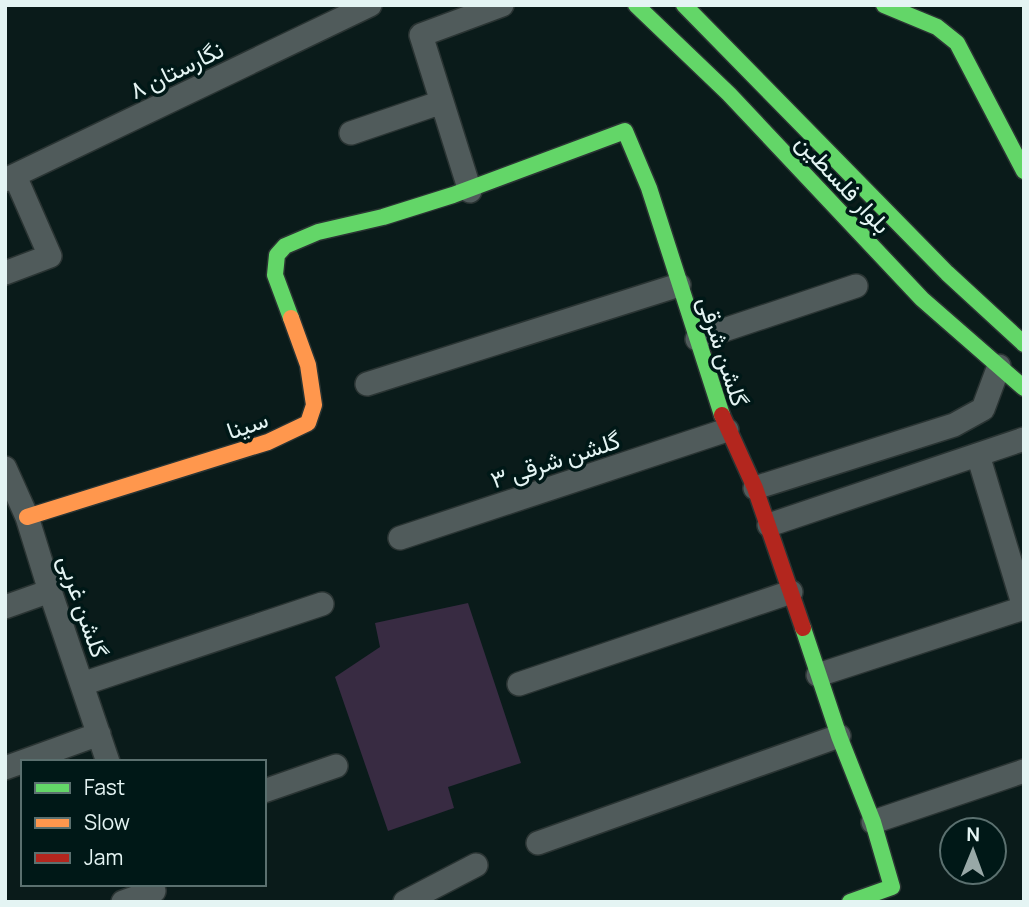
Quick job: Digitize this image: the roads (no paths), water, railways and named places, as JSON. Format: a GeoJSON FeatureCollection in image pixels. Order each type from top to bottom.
{"type":"FeatureCollection","features":[{"type":"Feature","properties":{"kind":"street","name":"نگارستان ۸"},"geometry":{"type":"LineString","coordinates":[[10,178],[370,5]]}},
{"type":"Feature","properties":{"kind":"street"},"geometry":{"type":"LineString","coordinates":[[470,191],[421,35],[502,5]]}},
{"type":"Feature","properties":{"kind":"street","name":"بلوار فلسطین"},"geometry":{"type":"LineString","coordinates":[[636,5],[934,286],[1024,344]]}},
{"type":"Feature","properties":{"kind":"street"},"geometry":{"type":"LineString","coordinates":[[884,5],[937,27],[957,43],[1024,171]]}},
{"type":"Feature","properties":{"kind":"street","name":"بلوار فلسطین"},"geometry":{"type":"LineString","coordinates":[[694,10],[934,286],[999,366],[1024,388]]}},
{"type":"Feature","properties":{"kind":"street"},"geometry":{"type":"LineString","coordinates":[[351,133],[442,102]]}},
{"type":"Feature","properties":{"kind":"street","name":"گلشن شرقی"},"geometry":{"type":"LineString","coordinates":[[279,251],[309,235],[470,191],[625,131],[649,188],[727,430],[755,488],[769,525],[839,736],[873,822],[892,887],[850,902]]}},
{"type":"Feature","properties":{"kind":"street"},"geometry":{"type":"LineString","coordinates":[[5,273],[50,256],[10,178]]}},
{"type":"Feature","properties":{"kind":"street","name":"سینا"},"geometry":{"type":"LineString","coordinates":[[27,517],[268,442],[308,423],[314,405],[312,390],[307,365],[275,275],[275,261],[279,251]]}},
{"type":"Feature","properties":{"kind":"street"},"geometry":{"type":"LineString","coordinates":[[368,384],[679,285]]}},
{"type":"Feature","properties":{"kind":"street"},"geometry":{"type":"LineString","coordinates":[[697,339],[856,286]]}},
{"type":"Feature","properties":{"kind":"street"},"geometry":{"type":"LineString","coordinates":[[755,488],[954,425],[984,409],[999,366]]}},
{"type":"Feature","properties":{"kind":"street","name":"گلشن شرقی ۳"},"geometry":{"type":"LineString","coordinates":[[400,538],[727,430]]}},
{"type":"Feature","properties":{"kind":"street"},"geometry":{"type":"LineString","coordinates":[[769,525],[1024,439]]}},
{"type":"Feature","properties":{"kind":"street"},"geometry":{"type":"LineString","coordinates":[[818,675],[1024,608],[978,455]]}},
{"type":"Feature","properties":{"kind":"street","name":"گلشن غربی"},"geometry":{"type":"LineString","coordinates":[[5,468],[27,517],[107,760]]}},
{"type":"Feature","properties":{"kind":"street"},"geometry":{"type":"LineString","coordinates":[[5,607],[50,591]]}},
{"type":"Feature","properties":{"kind":"street"},"geometry":{"type":"LineString","coordinates":[[519,684],[791,592]]}},
{"type":"Feature","properties":{"kind":"street"},"geometry":{"type":"LineString","coordinates":[[82,684],[322,604]]}},
{"type":"Feature","properties":{"kind":"street"},"geometry":{"type":"LineString","coordinates":[[27,760],[99,734]]}},
{"type":"Feature","properties":{"kind":"street"},"geometry":{"type":"LineString","coordinates":[[538,843],[839,736]]}},
{"type":"Feature","properties":{"kind":"street"},"geometry":{"type":"LineString","coordinates":[[266,790],[337,766]]}},
{"type":"Feature","properties":{"kind":"street"},"geometry":{"type":"LineString","coordinates":[[873,822],[1024,771]]}},
{"type":"Feature","properties":{"kind":"street"},"geometry":{"type":"LineString","coordinates":[[405,902],[476,865]]}},
{"type":"Feature","properties":{"kind":"street"},"geometry":{"type":"LineString","coordinates":[[123,902],[154,892]]}}]}
